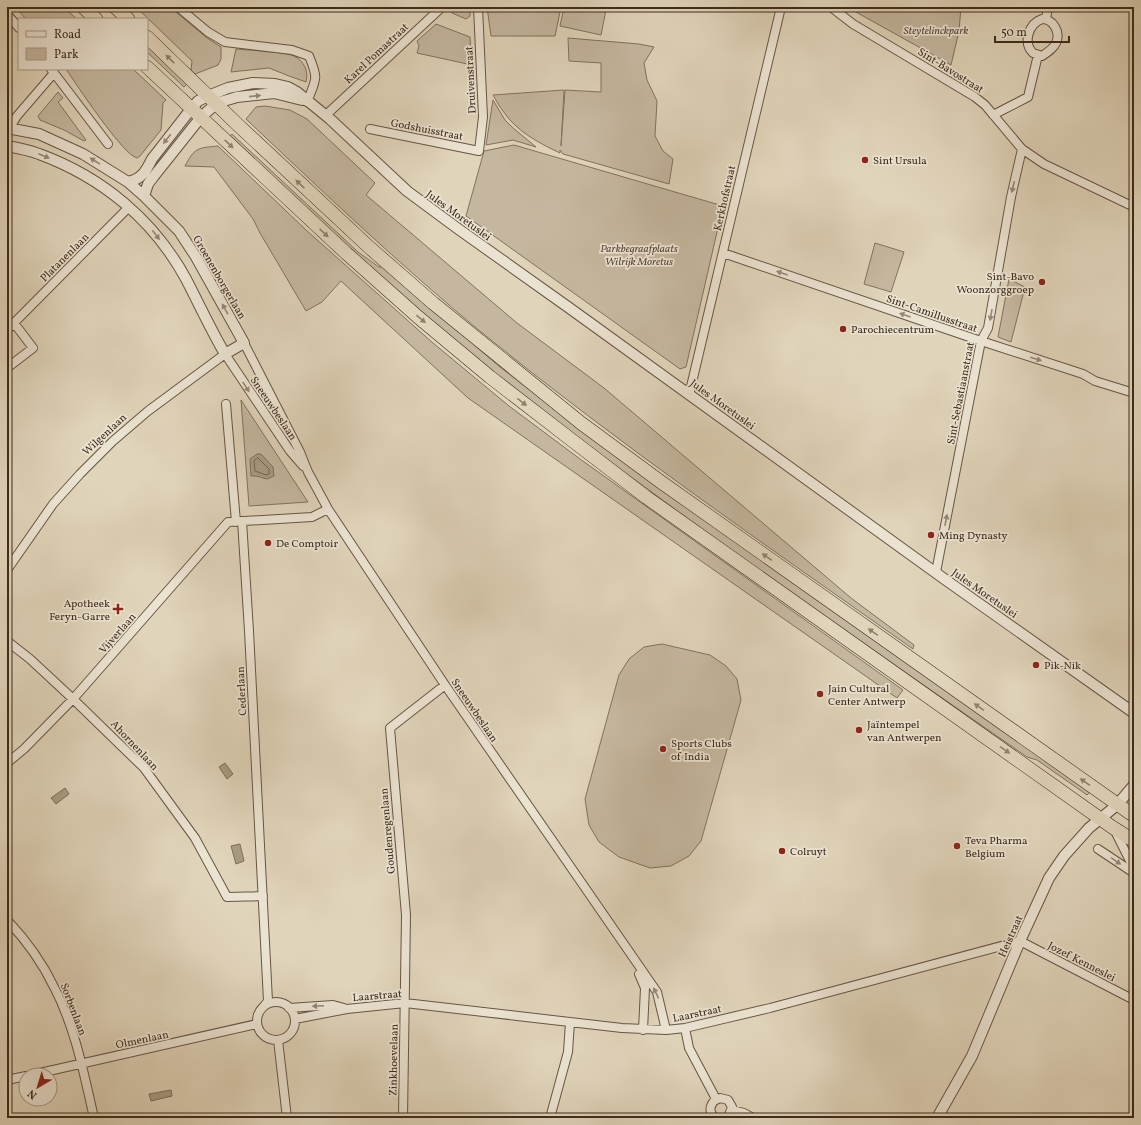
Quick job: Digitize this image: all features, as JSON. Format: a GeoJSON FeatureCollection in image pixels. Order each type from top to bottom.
{"type":"FeatureCollection","features":[{"type":"Feature","properties":{"kind":"highway"},"geometry":{"type":"LineString","coordinates":[[83,7],[95,18]]}},
{"type":"Feature","properties":{"kind":"highway"},"geometry":{"type":"LineString","coordinates":[[115,7],[127,18]]}},
{"type":"Feature","properties":{"kind":"highway"},"geometry":{"type":"LineString","coordinates":[[148,38],[304,187],[387,263],[473,337],[581,423],[661,482],[1134,816]]}},
{"type":"Feature","properties":{"kind":"highway"},"geometry":{"type":"LineString","coordinates":[[148,68],[340,248],[418,317],[490,377],[646,497],[1100,817],[1112,827],[1134,841]]}},
{"type":"Feature","properties":{"kind":"street"},"geometry":{"type":"LineString","coordinates":[[178,7],[208,32],[225,42],[292,50],[309,56],[316,72],[315,84],[307,102]]}},
{"type":"Feature","properties":{"kind":"street","name":"Karel Pomastraat"},"geometry":{"type":"LineString","coordinates":[[326,115],[442,7]]}},
{"type":"Feature","properties":{"kind":"street","name":"Druivenstraat"},"geometry":{"type":"LineString","coordinates":[[478,7],[483,117],[479,151]]}},
{"type":"Feature","properties":{"kind":"street","name":"Kerkhofstraat"},"geometry":{"type":"LineString","coordinates":[[689,395],[781,7]]}},
{"type":"Feature","properties":{"kind":"street","name":"Sint-Bavostraat"},"geometry":{"type":"LineString","coordinates":[[831,7],[853,24],[975,97],[985,105],[1022,149],[1044,164],[1134,207]]}},
{"type":"Feature","properties":{"kind":"street"},"geometry":{"type":"LineString","coordinates":[[1046,19],[1048,7]]}},
{"type":"Feature","properties":{"kind":"street"},"geometry":{"type":"LineString","coordinates":[[7,14],[18,27]]}},
{"type":"Feature","properties":{"kind":"street"},"geometry":{"type":"LineString","coordinates":[[1046,19],[1056,28],[1058,38],[1056,44],[1051,49],[1042,56],[1038,55],[1033,53],[1029,47],[1029,31],[1038,20],[1046,19]]}},
{"type":"Feature","properties":{"kind":"street"},"geometry":{"type":"LineString","coordinates":[[993,115],[1028,97],[1038,55]]}},
{"type":"Feature","properties":{"kind":"street"},"geometry":{"type":"LineString","coordinates":[[8,129],[53,71],[108,144]]}},
{"type":"Feature","properties":{"kind":"street","name":"Jules Moretuslei"},"geometry":{"type":"LineString","coordinates":[[144,196],[148,184],[196,113],[198,101],[212,99],[234,87],[253,83],[275,84],[288,87],[297,92],[307,102],[326,115],[407,191],[461,231],[1134,713]]}},
{"type":"Feature","properties":{"kind":"street","name":"Jules Moretuslei"},"geometry":{"type":"LineString","coordinates":[[128,182],[137,180],[140,177],[148,167],[152,158],[196,113]]}},
{"type":"Feature","properties":{"kind":"street","name":"Groenenborgerlaan"},"geometry":{"type":"LineString","coordinates":[[8,129],[39,134],[84,154],[128,182],[144,196],[179,232],[196,257],[244,343]]}},
{"type":"Feature","properties":{"kind":"street","name":"Godshuisstraat"},"geometry":{"type":"LineString","coordinates":[[370,129],[479,151]]}},
{"type":"Feature","properties":{"kind":"street"},"geometry":{"type":"LineString","coordinates":[[7,146],[39,154],[79,171],[106,188],[129,207],[154,232],[174,259],[186,278],[214,336],[225,354]]}},
{"type":"Feature","properties":{"kind":"street","name":"Sint-Sebastiaanstraat"},"geometry":{"type":"LineString","coordinates":[[936,572],[981,341],[988,328],[1011,197],[1022,149]]}},
{"type":"Feature","properties":{"kind":"street","name":"Platanenlaan"},"geometry":{"type":"LineString","coordinates":[[7,330],[129,207]]}},
{"type":"Feature","properties":{"kind":"street","name":"Sint-Camillusstraat"},"geometry":{"type":"LineString","coordinates":[[723,253],[981,341],[1083,374],[1095,381],[1134,393]]}},
{"type":"Feature","properties":{"kind":"street"},"geometry":{"type":"LineString","coordinates":[[7,368],[33,348],[14,323]]}},
{"type":"Feature","properties":{"kind":"street","name":"Wilgenlaan"},"geometry":{"type":"LineString","coordinates":[[7,570],[53,504],[113,441],[154,406],[225,354],[244,343]]}},
{"type":"Feature","properties":{"kind":"street","name":"Sneeuwbeslaan"},"geometry":{"type":"LineString","coordinates":[[244,343],[328,509],[445,685],[657,992],[666,1030]]}},
{"type":"Feature","properties":{"kind":"street","name":"Sneeuwbeslaan"},"geometry":{"type":"LineString","coordinates":[[225,354],[290,451],[308,472]]}},
{"type":"Feature","properties":{"kind":"street"},"geometry":{"type":"LineString","coordinates":[[226,404],[239,521],[312,517],[328,509]]}},
{"type":"Feature","properties":{"kind":"street","name":"Vijverlaan"},"geometry":{"type":"LineString","coordinates":[[7,763],[24,749],[73,699],[228,522],[239,521]]}},
{"type":"Feature","properties":{"kind":"street","name":"Cederlaan"},"geometry":{"type":"LineString","coordinates":[[239,521],[249,631],[266,948],[268,1001],[264,1006]]}},
{"type":"Feature","properties":{"kind":"street","name":"Ahornenlaan"},"geometry":{"type":"LineString","coordinates":[[7,641],[30,659],[144,768],[195,838],[227,897],[263,896]]}},
{"type":"Feature","properties":{"kind":"street","name":"Goudenregenlaan"},"geometry":{"type":"LineString","coordinates":[[405,1003],[406,915],[390,728],[445,685]]}},
{"type":"Feature","properties":{"kind":"street","name":"Heistraat"},"geometry":{"type":"LineString","coordinates":[[937,1118],[972,1056],[1020,942],[1049,878],[1064,856],[1089,828],[1100,817],[1117,805],[1134,785]]}},
{"type":"Feature","properties":{"kind":"street"},"geometry":{"type":"LineString","coordinates":[[1112,827],[1134,869]]}},
{"type":"Feature","properties":{"kind":"street"},"geometry":{"type":"LineString","coordinates":[[1098,849],[1134,873]]}},
{"type":"Feature","properties":{"kind":"street","name":"Sorbenlaan"},"geometry":{"type":"LineString","coordinates":[[7,920],[35,954],[54,987],[74,1037],[94,1118]]}},
{"type":"Feature","properties":{"kind":"street","name":"Laarstraat"},"geometry":{"type":"LineString","coordinates":[[295,1019],[347,1009],[405,1003],[643,1030],[685,1028],[778,1006],[1020,942]]}},
{"type":"Feature","properties":{"kind":"street","name":"Jozef Kenneslei"},"geometry":{"type":"LineString","coordinates":[[1020,942],[1134,1000]]}},
{"type":"Feature","properties":{"kind":"street","name":"Cederlaan"},"geometry":{"type":"LineString","coordinates":[[266,948],[273,999],[277,1002]]}},
{"type":"Feature","properties":{"kind":"street","name":"Sneeuwbeslaan"},"geometry":{"type":"LineString","coordinates":[[632,956],[645,988],[643,1030]]}},
{"type":"Feature","properties":{"kind":"street"},"geometry":{"type":"LineString","coordinates":[[271,1002],[277,1002],[290,1008],[295,1019],[292,1030],[288,1035],[278,1040],[267,1038],[262,1034],[257,1024],[259,1013],[264,1006],[271,1002]]}},
{"type":"Feature","properties":{"kind":"street","name":"Zinkhoevelaan"},"geometry":{"type":"LineString","coordinates":[[403,1118],[405,1003]]}},
{"type":"Feature","properties":{"kind":"street","name":"Laarstraat"},"geometry":{"type":"LineString","coordinates":[[290,1008],[333,1005],[347,1009]]}},
{"type":"Feature","properties":{"kind":"street"},"geometry":{"type":"LineString","coordinates":[[550,1118],[568,1052],[570,1022]]}},
{"type":"Feature","properties":{"kind":"street","name":"Olmenlaan"},"geometry":{"type":"LineString","coordinates":[[58,1069],[257,1024]]}},
{"type":"Feature","properties":{"kind":"street"},"geometry":{"type":"LineString","coordinates":[[685,1028],[689,1048],[716,1099]]}},
{"type":"Feature","properties":{"kind":"street"},"geometry":{"type":"LineString","coordinates":[[278,1040],[287,1118]]}},
{"type":"Feature","properties":{"kind":"street"},"geometry":{"type":"LineString","coordinates":[[7,1080],[18,1078]]}},
{"type":"Feature","properties":{"kind":"street"},"geometry":{"type":"LineString","coordinates":[[715,1118],[710,1107],[716,1099],[720,1098],[728,1100],[730,1103],[732,1110],[730,1115],[726,1118]]}},
{"type":"Feature","properties":{"kind":"street"},"geometry":{"type":"LineString","coordinates":[[732,1110],[744,1113],[753,1118]]}},
{"type":"Feature","properties":{"kind":"green space"},"geometry":{"type":"Polygon","coordinates":[[[15,7],[63,7],[76,18],[25,18],[15,7]]]}},
{"type":"Feature","properties":{"kind":"green space"},"geometry":{"type":"Polygon","coordinates":[[[136,7],[170,7],[207,38],[221,47],[221,59],[218,65],[195,74],[191,70],[192,61],[136,7]]]}},
{"type":"Feature","properties":{"kind":"green space"},"geometry":{"type":"Polygon","coordinates":[[[453,7],[470,7],[470,16],[466,19],[452,13],[450,10],[453,7]]]}},
{"type":"Feature","properties":{"kind":"green space"},"geometry":{"type":"Polygon","coordinates":[[[487,7],[561,7],[555,36],[491,36],[487,7]]]}},
{"type":"Feature","properties":{"kind":"green space"},"geometry":{"type":"Polygon","coordinates":[[[564,7],[591,7],[606,10],[601,35],[560,26],[564,7]]]}},
{"type":"Feature","properties":{"kind":"green space","name":"Steytelinckpark"},"geometry":{"type":"Polygon","coordinates":[[[847,7],[961,7],[959,31],[951,65],[847,7]]]}},
{"type":"Feature","properties":{"kind":"green space"},"geometry":{"type":"Polygon","coordinates":[[[436,24],[470,37],[472,65],[417,53],[419,46],[417,41],[436,24]]]}},
{"type":"Feature","properties":{"kind":"green space"},"geometry":{"type":"Polygon","coordinates":[[[568,38],[639,44],[654,47],[644,63],[647,80],[657,101],[655,136],[663,151],[673,159],[669,184],[563,154],[560,150],[560,153],[536,141],[514,125],[508,118],[493,95],[564,90],[561,146],[565,90],[601,92],[601,63],[569,61],[568,38]]]}},
{"type":"Feature","properties":{"kind":"green space"},"geometry":{"type":"Polygon","coordinates":[[[148,47],[187,84],[184,87],[148,53],[148,47]]]}},
{"type":"Feature","properties":{"kind":"green space"},"geometry":{"type":"Polygon","coordinates":[[[236,49],[275,52],[294,56],[301,61],[305,67],[307,74],[306,82],[269,68],[231,72],[236,49]]]}},
{"type":"Feature","properties":{"kind":"green space"},"geometry":{"type":"Polygon","coordinates":[[[67,70],[134,70],[166,100],[163,103],[161,130],[137,158],[130,154],[121,145],[67,70]]]}},
{"type":"Feature","properties":{"kind":"green space"},"geometry":{"type":"Polygon","coordinates":[[[58,92],[63,98],[58,102],[86,140],[84,141],[64,130],[40,120],[38,116],[58,92]]]}},
{"type":"Feature","properties":{"kind":"green space"},"geometry":{"type":"Polygon","coordinates":[[[493,100],[505,120],[536,147],[513,140],[486,145],[493,100]]]}},
{"type":"Feature","properties":{"kind":"green space"},"geometry":{"type":"Polygon","coordinates":[[[265,106],[290,110],[307,119],[375,183],[366,195],[517,323],[604,388],[851,598],[914,645],[913,649],[640,455],[533,374],[451,307],[333,201],[246,119],[256,107],[265,106]]]}},
{"type":"Feature","properties":{"kind":"green space"},"geometry":{"type":"Polygon","coordinates":[[[232,134],[358,252],[379,267],[383,267],[500,367],[578,428],[1090,792],[1087,795],[1037,760],[1027,757],[758,569],[560,423],[426,317],[229,137],[232,134]]]}},
{"type":"Feature","properties":{"kind":"green space","name":"Parkbegraafplaats Wilrijk Moretus"},"geometry":{"type":"Polygon","coordinates":[[[514,145],[723,206],[686,367],[680,369],[466,216],[484,151],[514,145]]]}},
{"type":"Feature","properties":{"kind":"green space"},"geometry":{"type":"Polygon","coordinates":[[[218,146],[306,230],[433,343],[509,406],[580,459],[903,690],[897,698],[468,398],[341,281],[322,302],[306,311],[253,219],[214,167],[185,166],[192,155],[201,148],[218,146]]]}},
{"type":"Feature","properties":{"kind":"green space"},"geometry":{"type":"Polygon","coordinates":[[[875,243],[904,252],[891,292],[864,284],[875,243]]]}},
{"type":"Feature","properties":{"kind":"green space"},"geometry":{"type":"Polygon","coordinates":[[[1009,279],[1025,287],[1011,342],[998,337],[1009,279]]]}},
{"type":"Feature","properties":{"kind":"green space"},"geometry":{"type":"Polygon","coordinates":[[[241,400],[308,502],[249,506],[241,400]]]}},
{"type":"Feature","properties":{"kind":"green space","name":"Sports Clubs of India"},"geometry":{"type":"Polygon","coordinates":[[[662,644],[710,655],[726,666],[737,679],[741,700],[701,841],[689,856],[671,866],[650,868],[619,857],[599,842],[589,825],[585,799],[619,675],[629,659],[644,647],[662,644]]]}},
{"type":"Feature","properties":{"kind":"water"},"geometry":{"type":"Polygon","coordinates":[[[257,454],[261,454],[273,467],[274,476],[267,479],[251,476],[250,459],[257,454]]]}},
{"type":"Feature","properties":{"kind":"water"},"geometry":{"type":"Polygon","coordinates":[[[225,763],[233,774],[227,779],[219,767],[225,763]]]}},
{"type":"Feature","properties":{"kind":"water"},"geometry":{"type":"Polygon","coordinates":[[[65,788],[69,794],[56,804],[51,798],[65,788]]]}},
{"type":"Feature","properties":{"kind":"water"},"geometry":{"type":"Polygon","coordinates":[[[240,844],[244,861],[236,864],[231,846],[240,844]]]}},
{"type":"Feature","properties":{"kind":"water"},"geometry":{"type":"Polygon","coordinates":[[[171,1090],[172,1096],[151,1101],[149,1094],[171,1090]]]}},
{"type":"Feature","properties":{"kind":"place","name":"Sint Ursula"},"geometry":{"type":"Point","coordinates":[865,160]}},
{"type":"Feature","properties":{"kind":"place","name":"Sint-Bavo Woonzorggroep"},"geometry":{"type":"Point","coordinates":[1042,282]}},
{"type":"Feature","properties":{"kind":"place","name":"Parochiecentrum"},"geometry":{"type":"Point","coordinates":[843,329]}},
{"type":"Feature","properties":{"kind":"place","name":"Ming Dynasty"},"geometry":{"type":"Point","coordinates":[931,535]}},
{"type":"Feature","properties":{"kind":"place","name":"De Comptoir"},"geometry":{"type":"Point","coordinates":[268,543]}},
{"type":"Feature","properties":{"kind":"place","name":"Apotheek Feryn-Garre"},"geometry":{"type":"Point","coordinates":[118,609]}},
{"type":"Feature","properties":{"kind":"place","name":"Pik-Nik"},"geometry":{"type":"Point","coordinates":[1036,665]}},
{"type":"Feature","properties":{"kind":"place","name":"Jain Cultural Center Antwerp"},"geometry":{"type":"Point","coordinates":[820,694]}},
{"type":"Feature","properties":{"kind":"place","name":"Jaïntempel van Antwerpen"},"geometry":{"type":"Point","coordinates":[859,730]}},
{"type":"Feature","properties":{"kind":"place","name":"Sports Clubs of India"},"geometry":{"type":"Point","coordinates":[663,749]}},
{"type":"Feature","properties":{"kind":"place","name":"Teva Pharma Belgium"},"geometry":{"type":"Point","coordinates":[957,846]}},
{"type":"Feature","properties":{"kind":"place","name":"Colruyt"},"geometry":{"type":"Point","coordinates":[782,851]}}]}
